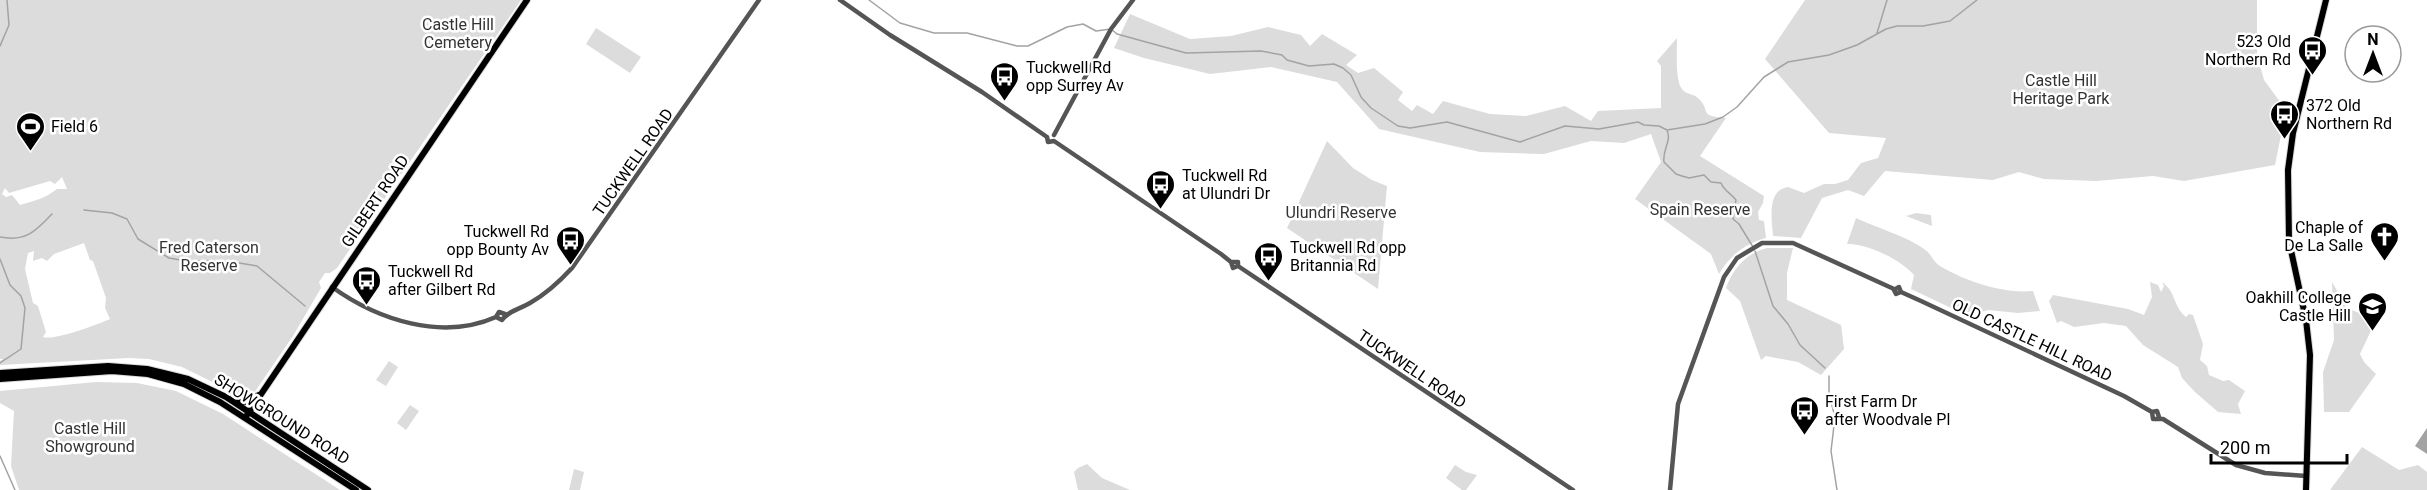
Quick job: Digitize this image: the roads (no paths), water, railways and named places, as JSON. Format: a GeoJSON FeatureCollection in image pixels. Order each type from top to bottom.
{"type":"FeatureCollection","features":[{"type":"Feature","properties":{"kind":"main road","name":"GILBERT ROAD"},"geometry":{"type":"LineString","coordinates":[[247,415],[527,0]]}},
{"type":"Feature","properties":{"kind":"main road"},"geometry":{"type":"LineString","coordinates":[[2306,490],[2310,355],[2306,320],[2289,241],[2288,170],[2293,133],[2326,0]]}},
{"type":"Feature","properties":{"kind":"main road","name":"SHOWGROUND ROAD"},"geometry":{"type":"LineString","coordinates":[[0,379],[8,375],[128,366],[165,372],[188,379],[226,397],[247,415],[356,490]]}},
{"type":"Feature","properties":{"kind":"main road","name":"SHOWGROUND ROAD"},"geometry":{"type":"LineString","coordinates":[[0,373],[8,375],[112,371],[148,374],[184,384],[247,415],[368,490]]}},
{"type":"Feature","properties":{"kind":"main road"},"geometry":{"type":"LineString","coordinates":[[226,397],[246,402],[261,394]]}},
{"type":"Feature","properties":{"kind":"street","name":"TUCKWELL ROAD"},"geometry":{"type":"LineString","coordinates":[[332,287],[368,310],[414,324],[437,326],[460,326],[496,317],[502,320],[505,314],[538,298],[572,268],[759,0]]}},
{"type":"Feature","properties":{"kind":"street"},"geometry":{"type":"LineString","coordinates":[[840,0],[1047,136],[1048,142],[1054,138],[1111,29],[1133,0]]}},
{"type":"Feature","properties":{"kind":"street","name":"TUCKWELL ROAD"},"geometry":{"type":"LineString","coordinates":[[1054,138],[1231,262],[1233,268],[1238,266],[1573,490]]}},
{"type":"Feature","properties":{"kind":"street","name":"OLD CASTLE HILL ROAD"},"geometry":{"type":"LineString","coordinates":[[1670,490],[1678,404],[1724,277],[1737,258],[1762,243],[1771,241],[1793,243],[1894,289],[1896,294],[1901,292],[2124,396],[2152,412],[2157,411],[2159,417],[2236,465],[2265,473],[2306,476]]}},
{"type":"Feature","properties":{"kind":"waterway"},"geometry":{"type":"LineString","coordinates":[[0,46],[9,25],[7,0]]}},
{"type":"Feature","properties":{"kind":"waterway"},"geometry":{"type":"LineString","coordinates":[[869,0],[900,23],[934,33],[967,33],[1017,46],[1028,46],[1067,27],[1083,24],[1096,31],[1111,29],[1117,34],[1186,53],[1261,51],[1282,55],[1287,60],[1309,66],[1334,64],[1351,75],[1361,97],[1371,108],[1398,126],[1410,128],[1447,122],[1520,142],[1565,126],[1599,129],[1638,122],[1644,125],[1659,126],[1667,130],[1668,134],[1664,162],[1676,174],[1689,178],[1704,175],[1711,182],[1721,183],[1736,200],[1733,219],[1739,224],[1753,247]]}},
{"type":"Feature","properties":{"kind":"waterway"},"geometry":{"type":"LineString","coordinates":[[1877,33],[1887,0]]}},
{"type":"Feature","properties":{"kind":"waterway"},"geometry":{"type":"LineString","coordinates":[[1667,130],[1705,124],[1723,117],[1737,107],[1764,77],[1788,62],[1829,55],[1897,26],[1923,26],[1950,21],[1977,0]]}},
{"type":"Feature","properties":{"kind":"waterway"},"geometry":{"type":"LineString","coordinates":[[84,210],[112,213],[127,219],[138,239],[169,258],[186,261],[227,261],[257,266],[305,306]]}},
{"type":"Feature","properties":{"kind":"waterway"},"geometry":{"type":"LineString","coordinates":[[0,237],[17,238],[30,234],[52,214]]}},
{"type":"Feature","properties":{"kind":"waterway"},"geometry":{"type":"LineString","coordinates":[[1755,251],[1773,306],[1788,324],[1800,345],[1825,368]]}},
{"type":"Feature","properties":{"kind":"waterway"},"geometry":{"type":"LineString","coordinates":[[0,259],[10,285],[21,296],[25,308],[21,349],[0,363]]}},
{"type":"Feature","properties":{"kind":"waterway"},"geometry":{"type":"LineString","coordinates":[[1829,376],[1829,394],[1835,417],[1831,451],[1837,490]]}},
{"type":"Feature","properties":{"kind":"waterway"},"geometry":{"type":"LineString","coordinates":[[0,456],[15,490]]}},
{"type":"Feature","properties":{"kind":"place","name":"523 Old Northern Rd"},"geometry":{"type":"Point","coordinates":[2312,76]}},
{"type":"Feature","properties":{"kind":"place","name":"Tuckwell Rd opp Surrey Av"},"geometry":{"type":"Point","coordinates":[1005,102]}},
{"type":"Feature","properties":{"kind":"place","name":"372 Old Northern Rd"},"geometry":{"type":"Point","coordinates":[2285,140]}},
{"type":"Feature","properties":{"kind":"place","name":"Field 6"},"geometry":{"type":"Point","coordinates":[30,152]}},
{"type":"Feature","properties":{"kind":"place","name":"Tuckwell Rd at Ulundri Dr"},"geometry":{"type":"Point","coordinates":[1161,210]}},
{"type":"Feature","properties":{"kind":"place","name":"Chaple of De La Salle"},"geometry":{"type":"Point","coordinates":[2384,262]}},
{"type":"Feature","properties":{"kind":"place","name":"Tuckwell Rd opp Bounty Av"},"geometry":{"type":"Point","coordinates":[570,266]}},
{"type":"Feature","properties":{"kind":"place","name":"Tuckwell Rd opp Britannia Rd"},"geometry":{"type":"Point","coordinates":[1269,282]}},
{"type":"Feature","properties":{"kind":"place","name":"Tuckwell Rd after Gilbert Rd"},"geometry":{"type":"Point","coordinates":[367,306]}},
{"type":"Feature","properties":{"kind":"place","name":"Oakhill College Castle Hill"},"geometry":{"type":"Point","coordinates":[2372,332]}},
{"type":"Feature","properties":{"kind":"place","name":"First Farm Dr after Woodvale Pl"},"geometry":{"type":"Point","coordinates":[1804,436]}},
{"type":"Feature","properties":{"kind":"park label","name":"Castle Hill Cemetery"},"geometry":{"type":"Point","coordinates":[458,33]}},
{"type":"Feature","properties":{"kind":"park label","name":"Castle Hill Heritage Park"},"geometry":{"type":"Point","coordinates":[2061,89]}},
{"type":"Feature","properties":{"kind":"park label","name":"Spain Reserve"},"geometry":{"type":"Point","coordinates":[1700,209]}},
{"type":"Feature","properties":{"kind":"park label","name":"Ulundri Reserve"},"geometry":{"type":"Point","coordinates":[1341,212]}},
{"type":"Feature","properties":{"kind":"park label","name":"Fred Caterson Reserve"},"geometry":{"type":"Point","coordinates":[209,256]}},
{"type":"Feature","properties":{"kind":"park label","name":"Castle Hill Showground"},"geometry":{"type":"Point","coordinates":[90,437]}}]}
